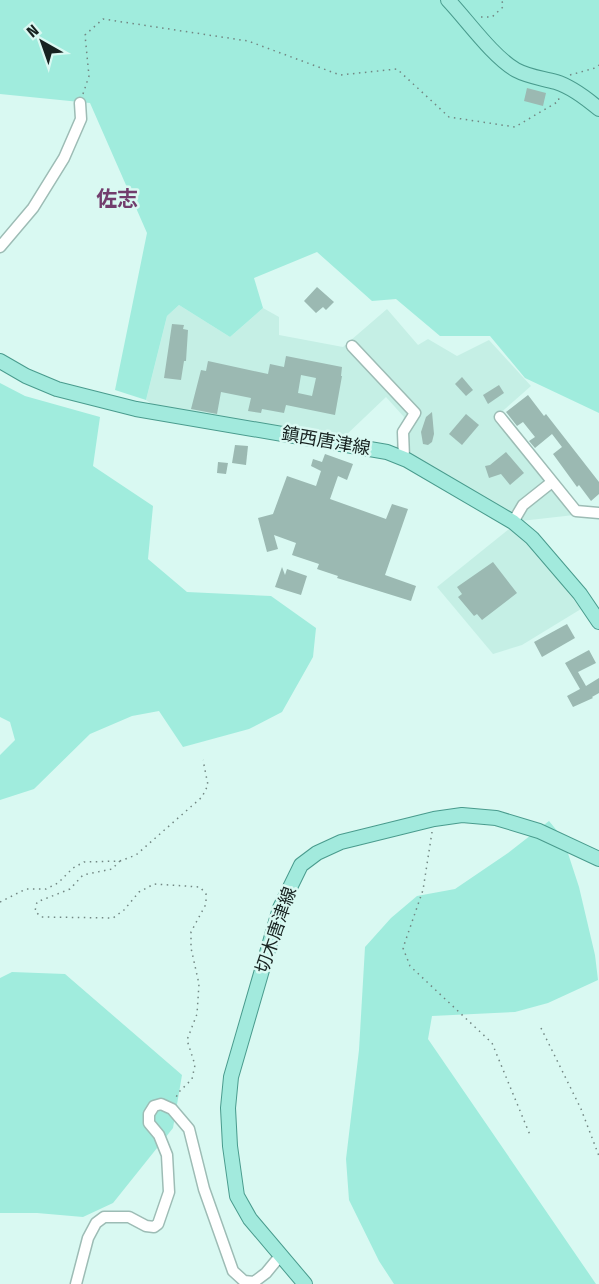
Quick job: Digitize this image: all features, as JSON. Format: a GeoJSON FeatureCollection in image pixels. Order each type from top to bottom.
{"type":"FeatureCollection","features":[{"type":"Feature","properties":{"kind":"main road"},"geometry":{"type":"LineString","coordinates":[[448,0],[498,56],[514,69],[576,91],[599,109]]}},
{"type":"Feature","properties":{"kind":"main road","name":"鎮西唐津線"},"geometry":{"type":"LineString","coordinates":[[0,361],[26,376],[57,389],[136,409],[387,452],[404,458],[513,522],[532,538],[580,594],[599,622]]}},
{"type":"Feature","properties":{"kind":"main road","name":"切木唐津線"},"geometry":{"type":"LineString","coordinates":[[305,1284],[250,1219],[237,1196],[230,1146],[228,1108],[231,1077],[280,908],[301,865],[317,853],[341,842],[434,819],[462,815],[496,818],[539,831],[599,859]]}},
{"type":"Feature","properties":{"kind":"street"},"geometry":{"type":"LineString","coordinates":[[0,247],[33,208],[64,158],[81,119],[80,103]]}},
{"type":"Feature","properties":{"kind":"street"},"geometry":{"type":"LineString","coordinates":[[352,346],[415,413],[403,432],[404,458]]}},
{"type":"Feature","properties":{"kind":"street"},"geometry":{"type":"LineString","coordinates":[[500,417],[576,511],[599,513]]}},
{"type":"Feature","properties":{"kind":"street"},"geometry":{"type":"LineString","coordinates":[[513,522],[523,505],[552,482]]}},
{"type":"Feature","properties":{"kind":"street"},"geometry":{"type":"LineString","coordinates":[[76,1284],[88,1238],[96,1223],[104,1217],[129,1217],[146,1226],[154,1227],[158,1224],[169,1192],[167,1155],[159,1135],[149,1123],[149,1114],[154,1106],[161,1104],[171,1109],[189,1129],[204,1188],[233,1271],[244,1281],[254,1282],[266,1273],[280,1256]]}},
{"type":"Feature","properties":{"kind":"path"},"geometry":{"type":"LineString","coordinates":[[465,18],[492,17],[503,7],[502,0]]}},
{"type":"Feature","properties":{"kind":"path"},"geometry":{"type":"LineString","coordinates":[[80,103],[89,76],[85,35],[103,19],[248,41],[340,75],[397,69],[449,117],[515,126],[559,101],[556,82],[566,75],[599,65]]}},
{"type":"Feature","properties":{"kind":"path"},"geometry":{"type":"LineString","coordinates":[[0,902],[26,889],[46,889],[58,884],[73,868],[84,862],[120,861],[136,855],[201,797],[208,785],[203,760]]}},
{"type":"Feature","properties":{"kind":"path"},"geometry":{"type":"LineString","coordinates":[[434,819],[423,890],[403,948],[410,966],[492,1043],[531,1135]]}},
{"type":"Feature","properties":{"kind":"path"},"geometry":{"type":"LineString","coordinates":[[120,861],[112,869],[83,875],[70,889],[37,903],[35,911],[41,917],[113,918],[124,910],[139,892],[154,884],[200,887],[206,894],[206,904],[191,932],[191,948],[200,984],[197,1014],[187,1040],[195,1065],[192,1079],[178,1093],[171,1109]]}},
{"type":"Feature","properties":{"kind":"path"},"geometry":{"type":"LineString","coordinates":[[541,1028],[581,1109],[599,1156]]}},
{"type":"Feature","properties":{"kind":"shaded area"},"geometry":{"type":"Polygon","coordinates":[[[179,305],[230,337],[263,308],[279,317],[279,335],[343,347],[387,309],[418,345],[428,339],[457,356],[489,340],[531,386],[496,417],[574,515],[521,521],[396,447],[404,417],[386,397],[343,438],[154,406],[146,400],[167,316],[179,305]]]}},
{"type":"Feature","properties":{"kind":"shaded area"},"geometry":{"type":"Polygon","coordinates":[[[509,529],[532,546],[581,609],[522,645],[493,654],[437,587],[509,529]]]}},
{"type":"Feature","properties":{"kind":"green space"},"geometry":{"type":"Polygon","coordinates":[[[0,0],[599,0],[599,413],[525,378],[490,336],[440,336],[396,299],[372,301],[317,252],[254,278],[263,308],[230,337],[179,305],[167,316],[146,400],[115,390],[147,233],[90,103],[0,94],[0,0]]]}},
{"type":"Feature","properties":{"kind":"green space"},"geometry":{"type":"Polygon","coordinates":[[[0,383],[25,396],[100,417],[93,466],[153,506],[148,559],[187,592],[271,596],[316,628],[313,657],[282,712],[249,729],[183,747],[159,711],[132,716],[90,734],[34,789],[0,800],[0,755],[15,740],[10,722],[0,717],[0,383]]]}},
{"type":"Feature","properties":{"kind":"green space"},"geometry":{"type":"Polygon","coordinates":[[[549,821],[563,838],[579,887],[595,955],[598,980],[548,1003],[515,1012],[432,1016],[428,1039],[596,1284],[394,1284],[379,1261],[349,1200],[346,1159],[359,1050],[365,947],[391,918],[417,896],[455,889],[508,853],[549,821]]]}},
{"type":"Feature","properties":{"kind":"green space"},"geometry":{"type":"Polygon","coordinates":[[[12,972],[65,974],[182,1075],[173,1128],[113,1203],[83,1217],[0,1213],[0,978],[12,972]]]}},
{"type":"Feature","properties":{"kind":"building"},"geometry":{"type":"Polygon","coordinates":[[[527,88],[546,93],[543,106],[524,101],[527,88]]]}},
{"type":"Feature","properties":{"kind":"building"},"geometry":{"type":"Polygon","coordinates":[[[317,287],[334,302],[326,310],[323,307],[316,313],[304,301],[317,287]]]}},
{"type":"Feature","properties":{"kind":"building"},"geometry":{"type":"Polygon","coordinates":[[[172,324],[184,325],[183,329],[188,330],[186,361],[184,361],[181,380],[164,378],[172,324]]]}},
{"type":"Feature","properties":{"kind":"building"},"geometry":{"type":"Polygon","coordinates":[[[286,356],[342,367],[335,415],[286,405],[284,413],[262,409],[261,413],[248,411],[251,398],[221,392],[217,414],[191,409],[201,370],[206,371],[208,361],[268,374],[270,364],[284,367],[286,356]],[[301,375],[298,393],[312,396],[316,378],[301,375]]]}},
{"type":"Feature","properties":{"kind":"building"},"geometry":{"type":"Polygon","coordinates":[[[462,377],[473,390],[466,396],[455,384],[462,377]]]}},
{"type":"Feature","properties":{"kind":"building"},"geometry":{"type":"Polygon","coordinates":[[[499,385],[504,393],[488,404],[483,395],[499,385]]]}},
{"type":"Feature","properties":{"kind":"building"},"geometry":{"type":"Polygon","coordinates":[[[528,395],[544,416],[546,414],[599,482],[599,494],[591,501],[579,485],[577,487],[553,454],[562,447],[552,434],[535,448],[529,441],[535,437],[523,422],[517,426],[506,412],[528,395]]]}},
{"type":"Feature","properties":{"kind":"building"},"geometry":{"type":"Polygon","coordinates":[[[432,412],[434,434],[432,442],[428,445],[423,444],[421,432],[426,417],[432,412]]]}},
{"type":"Feature","properties":{"kind":"building"},"geometry":{"type":"Polygon","coordinates":[[[466,414],[479,425],[462,445],[449,434],[466,414]]]}},
{"type":"Feature","properties":{"kind":"building"},"geometry":{"type":"Polygon","coordinates":[[[235,445],[248,446],[246,465],[232,463],[235,445]]]}},
{"type":"Feature","properties":{"kind":"building"},"geometry":{"type":"Polygon","coordinates":[[[506,452],[524,473],[510,485],[501,474],[489,478],[485,466],[490,465],[506,452]]]}},
{"type":"Feature","properties":{"kind":"building"},"geometry":{"type":"Polygon","coordinates":[[[325,454],[353,464],[347,480],[338,476],[330,499],[386,519],[392,504],[408,509],[385,575],[416,586],[411,601],[337,578],[338,576],[317,569],[319,564],[292,555],[296,543],[274,535],[278,549],[267,552],[258,518],[273,514],[287,476],[316,486],[321,471],[311,466],[313,459],[322,462],[325,454]]]}},
{"type":"Feature","properties":{"kind":"building"},"geometry":{"type":"Polygon","coordinates":[[[218,462],[228,463],[226,474],[217,473],[218,462]]]}},
{"type":"Feature","properties":{"kind":"building"},"geometry":{"type":"Polygon","coordinates":[[[493,562],[517,593],[482,620],[477,614],[474,616],[458,597],[462,594],[457,587],[493,562]]]}},
{"type":"Feature","properties":{"kind":"building"},"geometry":{"type":"Polygon","coordinates":[[[282,567],[285,575],[287,569],[307,576],[301,595],[275,587],[282,567]]]}},
{"type":"Feature","properties":{"kind":"building"},"geometry":{"type":"Polygon","coordinates":[[[567,624],[575,638],[542,657],[534,642],[567,624]]]}},
{"type":"Feature","properties":{"kind":"building"},"geometry":{"type":"Polygon","coordinates":[[[589,650],[596,663],[578,672],[586,686],[599,678],[599,693],[573,707],[567,696],[580,689],[565,663],[589,650]]]}},
{"type":"Feature","properties":{"kind":"district","name":"佐志"},"geometry":{"type":"Point","coordinates":[117,199]}}]}
